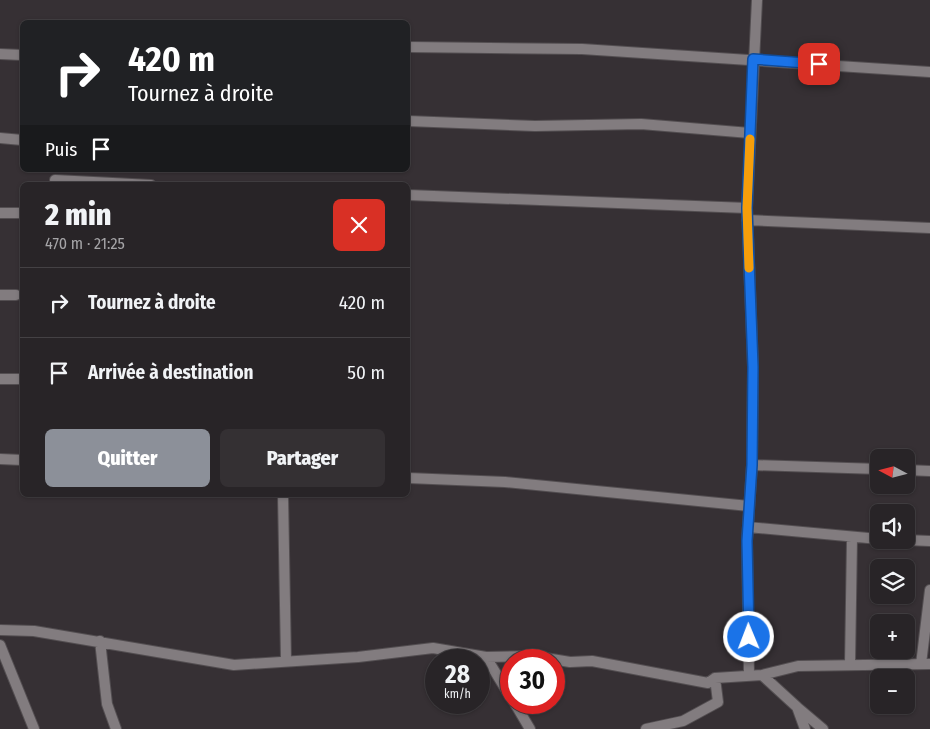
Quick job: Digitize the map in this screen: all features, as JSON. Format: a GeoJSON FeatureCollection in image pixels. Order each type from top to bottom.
{"type":"FeatureCollection","features":[{"type":"Feature","properties":{"kind":"street"},"geometry":{"type":"LineString","coordinates":[[749,676],[748,527],[752,465],[753,367],[747,208],[757,0]]}},
{"type":"Feature","properties":{"kind":"street"},"geometry":{"type":"LineString","coordinates":[[410,48],[582,49],[930,72]]}},
{"type":"Feature","properties":{"kind":"street"},"geometry":{"type":"LineString","coordinates":[[0,54],[20,56]]}},
{"type":"Feature","properties":{"kind":"street"},"geometry":{"type":"LineString","coordinates":[[410,121],[535,126],[641,124],[750,133]]}},
{"type":"Feature","properties":{"kind":"street"},"geometry":{"type":"LineString","coordinates":[[0,138],[20,140]]}},
{"type":"Feature","properties":{"kind":"street"},"geometry":{"type":"LineString","coordinates":[[55,180],[93,182]]}},
{"type":"Feature","properties":{"kind":"street"},"geometry":{"type":"LineString","coordinates":[[410,195],[747,208]]}},
{"type":"Feature","properties":{"kind":"street"},"geometry":{"type":"LineString","coordinates":[[0,213],[20,213]]}},
{"type":"Feature","properties":{"kind":"street"},"geometry":{"type":"LineString","coordinates":[[747,220],[930,228]]}},
{"type":"Feature","properties":{"kind":"street"},"geometry":{"type":"LineString","coordinates":[[0,295],[16,295]]}},
{"type":"Feature","properties":{"kind":"street"},"geometry":{"type":"LineString","coordinates":[[0,379],[20,379]]}},
{"type":"Feature","properties":{"kind":"street"},"geometry":{"type":"LineString","coordinates":[[0,459],[20,460]]}},
{"type":"Feature","properties":{"kind":"street"},"geometry":{"type":"LineString","coordinates":[[752,465],[870,469]]}},
{"type":"Feature","properties":{"kind":"street"},"geometry":{"type":"LineString","coordinates":[[915,470],[930,471]]}},
{"type":"Feature","properties":{"kind":"street"},"geometry":{"type":"LineString","coordinates":[[410,478],[505,482],[749,506]]}},
{"type":"Feature","properties":{"kind":"street"},"geometry":{"type":"LineString","coordinates":[[283,497],[286,660]]}},
{"type":"Feature","properties":{"kind":"street"},"geometry":{"type":"LineString","coordinates":[[748,527],[870,539]]}},
{"type":"Feature","properties":{"kind":"street"},"geometry":{"type":"LineString","coordinates":[[850,664],[852,538]]}},
{"type":"Feature","properties":{"kind":"street"},"geometry":{"type":"LineString","coordinates":[[915,540],[930,541]]}},
{"type":"Feature","properties":{"kind":"street"},"geometry":{"type":"LineString","coordinates":[[490,657],[533,656],[570,662],[592,661],[708,683],[715,678],[762,675],[798,666],[926,664],[930,590]]}},
{"type":"Feature","properties":{"kind":"street"},"geometry":{"type":"LineString","coordinates":[[0,630],[34,631],[234,665],[286,660],[358,657],[425,649]]}},
{"type":"Feature","properties":{"kind":"street"},"geometry":{"type":"LineString","coordinates":[[100,641],[107,704],[116,729]]}},
{"type":"Feature","properties":{"kind":"street"},"geometry":{"type":"LineString","coordinates":[[0,645],[34,729]]}},
{"type":"Feature","properties":{"kind":"street"},"geometry":{"type":"LineString","coordinates":[[426,649],[440,649]]}},
{"type":"Feature","properties":{"kind":"street"},"geometry":{"type":"LineString","coordinates":[[490,664],[500,680]]}},
{"type":"Feature","properties":{"kind":"street"},"geometry":{"type":"LineString","coordinates":[[762,675],[823,729]]}},
{"type":"Feature","properties":{"kind":"street"},"geometry":{"type":"LineString","coordinates":[[646,729],[683,721],[718,702],[715,678]]}},
{"type":"Feature","properties":{"kind":"street"},"geometry":{"type":"LineString","coordinates":[[798,707],[804,729]]}},
{"type":"Feature","properties":{"kind":"street"},"geometry":{"type":"LineString","coordinates":[[521,714],[530,729]]}},
{"type":"Feature","properties":{"kind":"slow traffic"},"geometry":{"type":"LineString","coordinates":[[749,268],[747,208],[750,139]]}},
{"type":"Feature","properties":{"kind":"route"},"geometry":{"type":"LineString","coordinates":[[749,637],[747,541],[752,465],[753,367],[747,208],[753,59],[819,64]]}}]}
